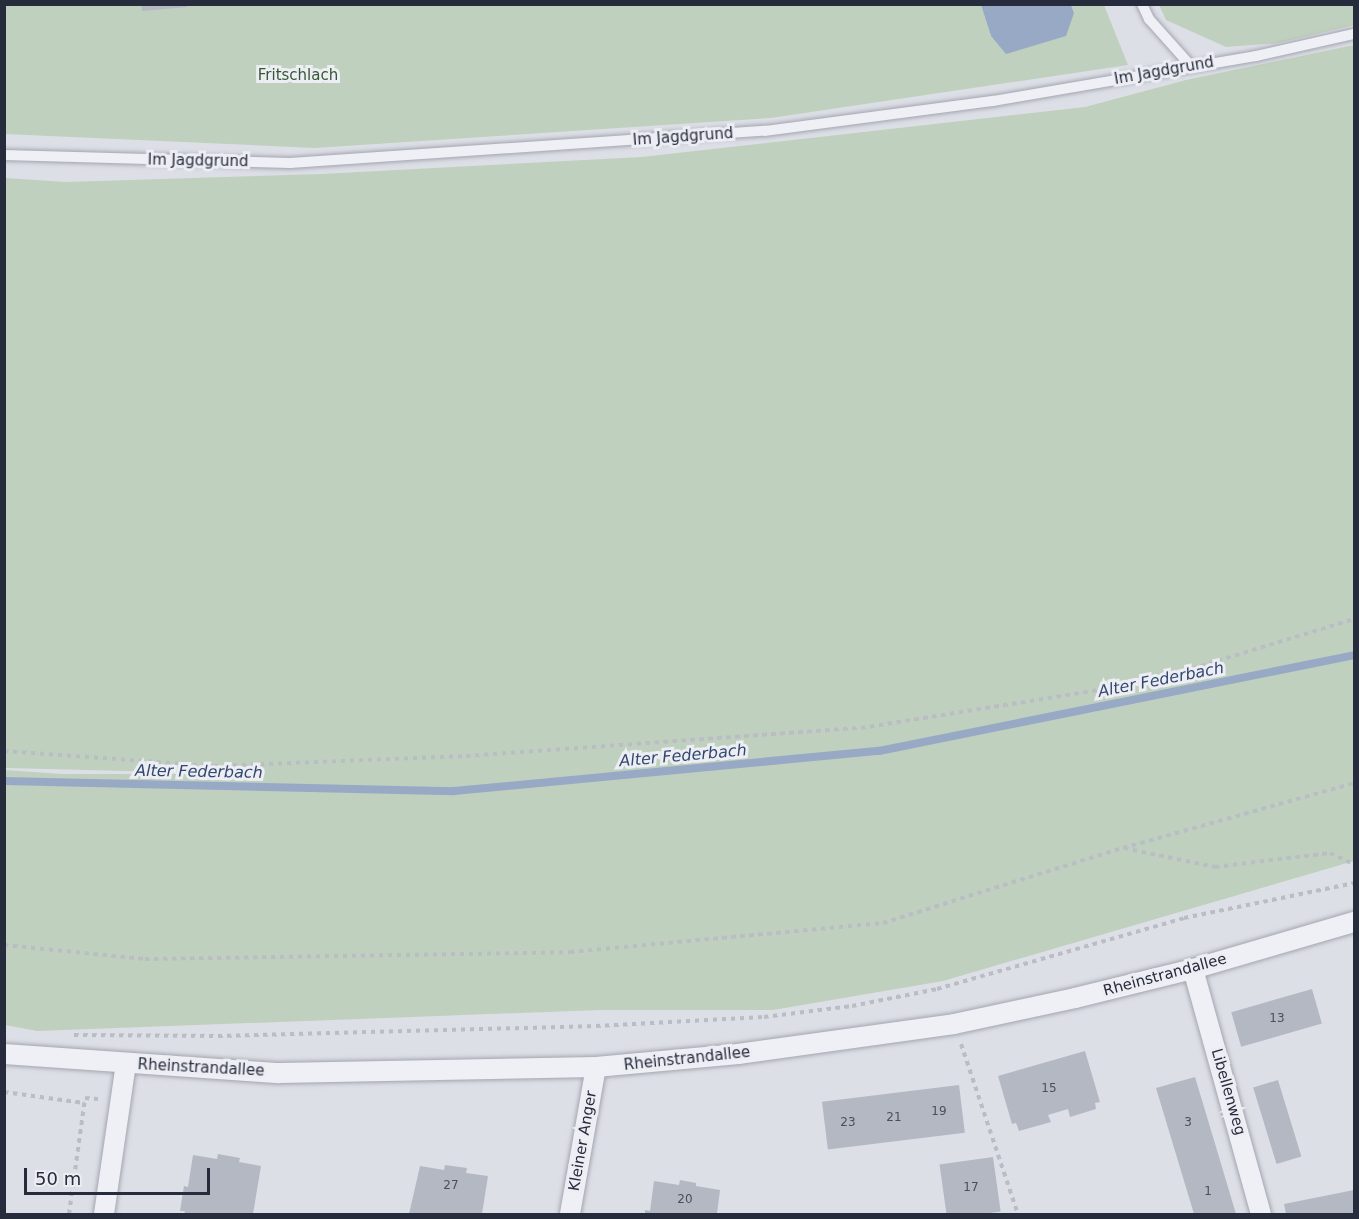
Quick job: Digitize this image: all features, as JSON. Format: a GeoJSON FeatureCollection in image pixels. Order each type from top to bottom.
{"type":"FeatureCollection","features":[{"type":"Feature","properties":{"kind":"street","name":"Rheinstrandallee"},"geometry":{"type":"LineString","coordinates":[[4,1054],[126,1064],[279,1072],[596,1067],[738,1054],[954,1024],[1193,969],[1354,922]]}},
{"type":"Feature","properties":{"kind":"street","name":"Libellenweg"},"geometry":{"type":"LineString","coordinates":[[1193,969],[1262,1215]]}},
{"type":"Feature","properties":{"kind":"street"},"geometry":{"type":"LineString","coordinates":[[104,1215],[126,1064]]}},
{"type":"Feature","properties":{"kind":"street","name":"Kleiner Anger"},"geometry":{"type":"LineString","coordinates":[[570,1215],[596,1067]]}},
{"type":"Feature","properties":{"kind":"lane"},"geometry":{"type":"LineString","coordinates":[[1142,4],[1149,19],[1191,66]]}},
{"type":"Feature","properties":{"kind":"lane","name":"Im Jagdgrund"},"geometry":{"type":"LineString","coordinates":[[4,155],[290,163],[754,132],[993,101],[1354,34]]}},
{"type":"Feature","properties":{"kind":"path"},"geometry":{"type":"LineString","coordinates":[[4,751],[215,766],[466,756],[861,728],[1149,682],[1354,619]]}},
{"type":"Feature","properties":{"kind":"path"},"geometry":{"type":"LineString","coordinates":[[4,945],[145,959],[570,952],[883,923],[1123,848],[1354,783]]}},
{"type":"Feature","properties":{"kind":"path"},"geometry":{"type":"LineString","coordinates":[[1123,848],[1215,867],[1330,853],[1354,864]]}},
{"type":"Feature","properties":{"kind":"path"},"geometry":{"type":"LineString","coordinates":[[68,1035],[101,1033],[218,1036],[596,1026],[764,1017],[852,1006],[937,989],[1184,918],[1354,884]]}},
{"type":"Feature","properties":{"kind":"path"},"geometry":{"type":"LineString","coordinates":[[954,1024],[1018,1215]]}},
{"type":"Feature","properties":{"kind":"path"},"geometry":{"type":"LineString","coordinates":[[4,1092],[84,1102]]}},
{"type":"Feature","properties":{"kind":"path"},"geometry":{"type":"LineString","coordinates":[[69,1215],[85,1098],[120,1101]]}},
{"type":"Feature","properties":{"kind":"green space","name":"Fritschlach"},"geometry":{"type":"Polygon","coordinates":[[[5,5],[981,5],[991,36],[1074,13],[1071,5],[1104,5],[1128,65],[771,118],[315,148],[5,134],[5,5]]]}},
{"type":"Feature","properties":{"kind":"green space"},"geometry":{"type":"Polygon","coordinates":[[[1159,5],[1354,5],[1354,25],[1279,43],[1226,47],[1166,20],[1159,5]]]}},
{"type":"Feature","properties":{"kind":"green space"},"geometry":{"type":"Polygon","coordinates":[[[1354,45],[1354,861],[943,981],[773,1010],[600,1010],[37,1031],[5,1025],[5,770],[62,774],[248,774],[5,768],[5,178],[66,182],[321,174],[642,157],[1085,107],[1186,80],[1354,45]]]}},
{"type":"Feature","properties":{"kind":"water"},"geometry":{"type":"Polygon","coordinates":[[[981,5],[1071,5],[1074,13],[1066,36],[1006,54],[991,36],[981,5]]]}},
{"type":"Feature","properties":{"kind":"building"},"geometry":{"type":"Polygon","coordinates":[[[141,4],[187,4],[187,7],[142,11],[141,4]]]}},
{"type":"Feature","properties":{"kind":"building"},"geometry":{"type":"Polygon","coordinates":[[[1312,989],[1322,1024],[1241,1047],[1231,1012],[1312,989]]]}},
{"type":"Feature","properties":{"kind":"building"},"geometry":{"type":"Polygon","coordinates":[[[1085,1051],[1100,1102],[1095,1103],[1096,1109],[1070,1117],[1068,1109],[1048,1115],[1051,1122],[1019,1131],[1016,1123],[1012,1124],[998,1076],[1085,1051]]]}},
{"type":"Feature","properties":{"kind":"building"},"geometry":{"type":"Polygon","coordinates":[[[1195,1077],[1236,1214],[1194,1214],[1156,1088],[1195,1077]]]}},
{"type":"Feature","properties":{"kind":"building"},"geometry":{"type":"Polygon","coordinates":[[[1278,1080],[1301,1157],[1277,1164],[1253,1088],[1278,1080]]]}},
{"type":"Feature","properties":{"kind":"building"},"geometry":{"type":"Polygon","coordinates":[[[959,1085],[965,1133],[828,1149],[822,1102],[959,1085]]]}},
{"type":"Feature","properties":{"kind":"building"},"geometry":{"type":"Polygon","coordinates":[[[218,1154],[240,1158],[239,1162],[261,1166],[253,1214],[184,1214],[185,1211],[180,1211],[184,1186],[188,1187],[193,1155],[217,1159],[218,1154]]]}},
{"type":"Feature","properties":{"kind":"building"},"geometry":{"type":"Polygon","coordinates":[[[993,1157],[1001,1211],[946,1214],[940,1165],[993,1157]]]}},
{"type":"Feature","properties":{"kind":"building"},"geometry":{"type":"Polygon","coordinates":[[[445,1165],[467,1168],[466,1173],[488,1176],[482,1214],[409,1214],[420,1166],[444,1170],[445,1165]]]}},
{"type":"Feature","properties":{"kind":"building"},"geometry":{"type":"Polygon","coordinates":[[[680,1180],[696,1183],[696,1186],[720,1190],[717,1214],[645,1214],[645,1210],[650,1211],[654,1181],[679,1185],[680,1180]]]}},
{"type":"Feature","properties":{"kind":"building"},"geometry":{"type":"Polygon","coordinates":[[[1354,1190],[1354,1214],[1286,1214],[1284,1204],[1354,1190]]]}},
{"type":"Feature","properties":{"kind":"waterway","name":"Alter Federbach"},"geometry":{"type":"LineString","coordinates":[[4,781],[454,791],[879,751],[1354,655]]}}]}
